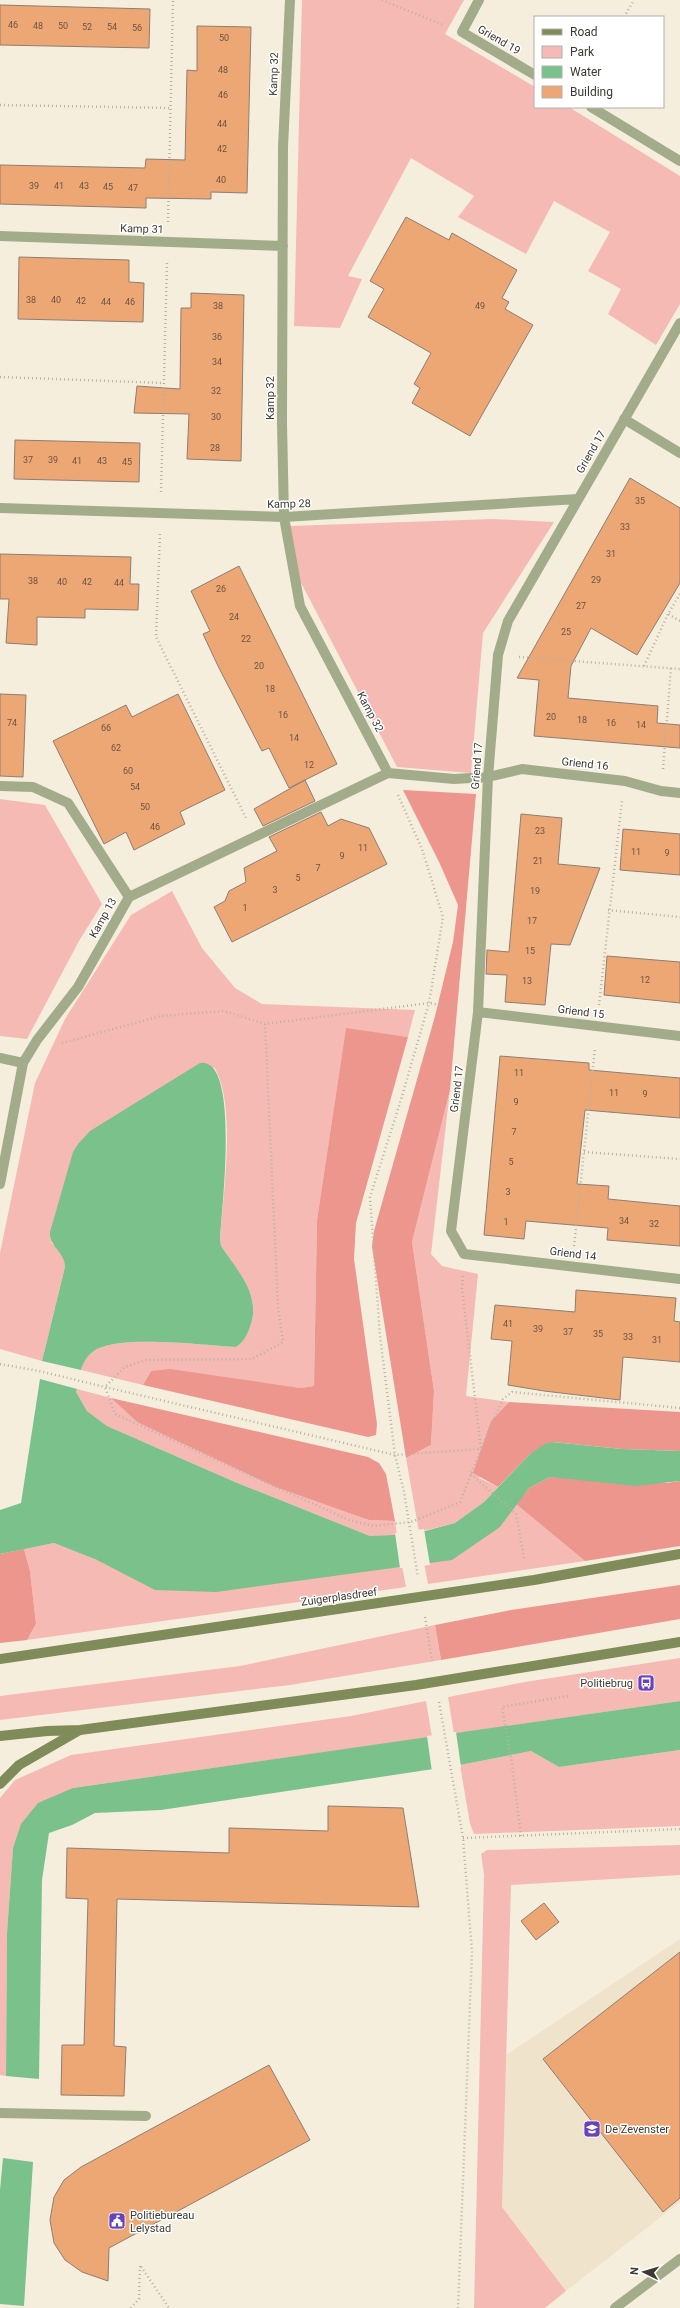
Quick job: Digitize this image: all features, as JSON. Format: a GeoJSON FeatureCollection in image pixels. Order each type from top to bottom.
{"type":"FeatureCollection","features":[{"type":"Feature","properties":{"kind":"main road","name":"Zuigerplasdreef"},"geometry":{"type":"LineString","coordinates":[[0,1659],[534,1580],[680,1554]]}},
{"type":"Feature","properties":{"kind":"main road"},"geometry":{"type":"LineString","coordinates":[[0,1736],[47,1731],[80,1730],[416,1685],[680,1642]]}},
{"type":"Feature","properties":{"kind":"main road"},"geometry":{"type":"LineString","coordinates":[[0,1784],[19,1765],[80,1730]]}},
{"type":"Feature","properties":{"kind":"street","name":"Kamp 32"},"geometry":{"type":"LineString","coordinates":[[290,0],[283,147],[282,423],[284,517],[300,606],[388,773]]}},
{"type":"Feature","properties":{"kind":"street","name":"Griend 19"},"geometry":{"type":"LineString","coordinates":[[479,0],[462,32],[534,74]]}},
{"type":"Feature","properties":{"kind":"street"},"geometry":{"type":"LineString","coordinates":[[593,108],[680,161]]}},
{"type":"Feature","properties":{"kind":"street","name":"Kamp 31"},"geometry":{"type":"LineString","coordinates":[[0,236],[283,246]]}},
{"type":"Feature","properties":{"kind":"street","name":"Griend 17"},"geometry":{"type":"LineString","coordinates":[[464,1254],[451,1231],[478,1012],[488,777],[498,655],[508,621],[680,323]]}},
{"type":"Feature","properties":{"kind":"street"},"geometry":{"type":"LineString","coordinates":[[624,419],[680,453]]}},
{"type":"Feature","properties":{"kind":"street","name":"Kamp 28"},"geometry":{"type":"LineString","coordinates":[[0,508],[284,517],[578,499]]}},
{"type":"Feature","properties":{"kind":"street","name":"Griend 16"},"geometry":{"type":"LineString","coordinates":[[488,777],[522,770],[625,781],[661,791],[680,793]]}},
{"type":"Feature","properties":{"kind":"street"},"geometry":{"type":"LineString","coordinates":[[129,897],[388,773],[454,779],[488,777]]}},
{"type":"Feature","properties":{"kind":"street","name":"Kamp 13"},"geometry":{"type":"LineString","coordinates":[[0,786],[33,786],[68,803],[129,897],[78,987],[37,1040],[23,1063],[0,1184]]}},
{"type":"Feature","properties":{"kind":"street","name":"Griend 15"},"geometry":{"type":"LineString","coordinates":[[478,1012],[680,1036]]}},
{"type":"Feature","properties":{"kind":"street"},"geometry":{"type":"LineString","coordinates":[[0,1058],[23,1063]]}},
{"type":"Feature","properties":{"kind":"street","name":"Griend 14"},"geometry":{"type":"LineString","coordinates":[[464,1254],[680,1279]]}},
{"type":"Feature","properties":{"kind":"street"},"geometry":{"type":"LineString","coordinates":[[0,2113],[146,2116]]}},
{"type":"Feature","properties":{"kind":"street"},"geometry":{"type":"LineString","coordinates":[[616,2308],[680,2259]]}},
{"type":"Feature","properties":{"kind":"path"},"geometry":{"type":"LineString","coordinates":[[173,0],[161,514],[156,637],[255,837]]}},
{"type":"Feature","properties":{"kind":"path"},"geometry":{"type":"LineString","coordinates":[[382,0],[462,32]]}},
{"type":"Feature","properties":{"kind":"path"},"geometry":{"type":"LineString","coordinates":[[625,16],[634,0]]}},
{"type":"Feature","properties":{"kind":"path"},"geometry":{"type":"LineString","coordinates":[[0,105],[170,108]]}},
{"type":"Feature","properties":{"kind":"path"},"geometry":{"type":"LineString","coordinates":[[0,377],[164,383]]}},
{"type":"Feature","properties":{"kind":"path"},"geometry":{"type":"LineString","coordinates":[[644,666],[668,614],[680,594]]}},
{"type":"Feature","properties":{"kind":"path"},"geometry":{"type":"LineString","coordinates":[[668,614],[680,621]]}},
{"type":"Feature","properties":{"kind":"path"},"geometry":{"type":"LineString","coordinates":[[498,655],[680,669]]}},
{"type":"Feature","properties":{"kind":"path"},"geometry":{"type":"LineString","coordinates":[[661,791],[670,668]]}},
{"type":"Feature","properties":{"kind":"path"},"geometry":{"type":"LineString","coordinates":[[388,773],[422,849],[443,917],[429,1003],[400,1103],[370,1197],[380,1336],[395,1455],[404,1492],[420,1585]]}},
{"type":"Feature","properties":{"kind":"path"},"geometry":{"type":"LineString","coordinates":[[608,910],[680,917]]}},
{"type":"Feature","properties":{"kind":"path"},"geometry":{"type":"LineString","coordinates":[[37,1040],[50,1046],[161,1016],[224,1011],[265,1024],[429,1003],[478,1012]]}},
{"type":"Feature","properties":{"kind":"path"},"geometry":{"type":"LineString","coordinates":[[105,1388],[125,1368],[146,1360],[252,1359],[283,1342],[278,1307],[265,1024]]}},
{"type":"Feature","properties":{"kind":"path"},"geometry":{"type":"LineString","coordinates":[[584,1152],[680,1159]]}},
{"type":"Feature","properties":{"kind":"path"},"geometry":{"type":"LineString","coordinates":[[464,1254],[462,1288],[481,1449]]}},
{"type":"Feature","properties":{"kind":"path"},"geometry":{"type":"LineString","coordinates":[[0,1364],[88,1382],[105,1388],[395,1455],[481,1449]]}},
{"type":"Feature","properties":{"kind":"path"},"geometry":{"type":"LineString","coordinates":[[105,1388],[114,1414],[349,1520],[373,1526],[411,1522],[460,1502],[503,1399],[512,1392],[680,1408]]}},
{"type":"Feature","properties":{"kind":"path"},"geometry":{"type":"LineString","coordinates":[[471,1474],[516,1514],[524,1558]]}},
{"type":"Feature","properties":{"kind":"path"},"geometry":{"type":"LineString","coordinates":[[425,1616],[433,1662]]}},
{"type":"Feature","properties":{"kind":"path"},"geometry":{"type":"LineString","coordinates":[[520,1836],[512,1764],[502,1708],[568,1696]]}},
{"type":"Feature","properties":{"kind":"path"},"geometry":{"type":"LineString","coordinates":[[439,1701],[463,1838],[472,1952],[458,2308]]}},
{"type":"Feature","properties":{"kind":"path"},"geometry":{"type":"LineString","coordinates":[[463,1838],[680,1830]]}},
{"type":"Feature","properties":{"kind":"path"},"geometry":{"type":"LineString","coordinates":[[131,2308],[139,2299],[140,2264],[169,2308]]}},
{"type":"Feature","properties":{"kind":"shaded area"},"geometry":{"type":"Polygon","coordinates":[[[403,790],[476,794],[450,1090],[412,1242],[434,1391],[431,1445],[406,1458],[372,1247],[374,1231],[435,1016],[453,942],[458,905],[440,864],[403,790]]]}},
{"type":"Feature","properties":{"kind":"shaded area"},"geometry":{"type":"Polygon","coordinates":[[[346,1028],[408,1037],[356,1223],[354,1259],[377,1424],[376,1435],[368,1437],[143,1385],[151,1371],[170,1369],[300,1388],[314,1386],[317,1220],[346,1028]]]}},
{"type":"Feature","properties":{"kind":"shaded area"},"geometry":{"type":"Polygon","coordinates":[[[111,1398],[368,1457],[379,1463],[386,1474],[395,1521],[369,1520],[276,1487],[137,1422],[111,1398]]]}},
{"type":"Feature","properties":{"kind":"shaded area"},"geometry":{"type":"Polygon","coordinates":[[[509,1402],[680,1412],[680,1451],[622,1449],[553,1442],[529,1455],[498,1487],[473,1473],[491,1421],[509,1402]]]}},
{"type":"Feature","properties":{"kind":"shaded area"},"geometry":{"type":"Polygon","coordinates":[[[550,1477],[667,1483],[680,1481],[680,1546],[585,1561],[516,1504],[529,1488],[550,1477]]]}},
{"type":"Feature","properties":{"kind":"shaded area"},"geometry":{"type":"Polygon","coordinates":[[[24,1549],[30,1571],[36,1624],[27,1640],[0,1643],[0,1554],[24,1549]]]}},
{"type":"Feature","properties":{"kind":"shaded area"},"geometry":{"type":"Polygon","coordinates":[[[680,1585],[680,1619],[441,1660],[435,1625],[511,1610],[680,1585]]]}},
{"type":"Feature","properties":{"kind":"shaded area","name":"De Zevenster"},"geometry":{"type":"Polygon","coordinates":[[[680,1939],[680,2202],[566,2291],[502,2207],[506,2055],[680,1939]]]}},
{"type":"Feature","properties":{"kind":"green space"},"geometry":{"type":"Polygon","coordinates":[[[302,0],[464,0],[445,34],[534,86],[534,108],[571,108],[680,176],[680,304],[656,345],[608,314],[621,289],[588,271],[610,232],[554,201],[526,254],[458,217],[474,196],[411,158],[348,276],[362,279],[340,328],[294,326],[302,0]]]}},
{"type":"Feature","properties":{"kind":"green space"},"geometry":{"type":"Polygon","coordinates":[[[492,519],[554,522],[483,633],[471,773],[397,767],[297,575],[290,526],[492,519]]]}},
{"type":"Feature","properties":{"kind":"green space"},"geometry":{"type":"Polygon","coordinates":[[[0,799],[45,805],[102,904],[79,941],[27,1039],[0,1036],[0,799]]]}},
{"type":"Feature","properties":{"kind":"green space"},"geometry":{"type":"Polygon","coordinates":[[[172,891],[202,948],[235,988],[262,1004],[415,1010],[408,1037],[346,1029],[317,1220],[314,1386],[300,1388],[151,1371],[143,1385],[81,1370],[91,1353],[97,1349],[110,1345],[126,1342],[165,1342],[236,1347],[243,1341],[248,1333],[253,1315],[253,1304],[246,1284],[221,1246],[220,1239],[227,1150],[227,1126],[221,1083],[214,1067],[51,1242],[64,1256],[65,1267],[42,1361],[0,1349],[0,1253],[35,1083],[65,1019],[131,915],[172,891]]]}},
{"type":"Feature","properties":{"kind":"green space"},"geometry":{"type":"Polygon","coordinates":[[[450,1090],[431,1254],[442,1266],[478,1274],[466,1396],[509,1402],[491,1421],[479,1478],[498,1487],[484,1502],[455,1523],[419,1532],[406,1458],[431,1445],[434,1391],[412,1242],[450,1090]]]}},
{"type":"Feature","properties":{"kind":"green space"},"geometry":{"type":"Polygon","coordinates":[[[77,1389],[111,1398],[137,1422],[369,1520],[395,1521],[397,1535],[370,1536],[235,1482],[107,1426],[87,1411],[76,1392],[77,1389]]]}},
{"type":"Feature","properties":{"kind":"green space"},"geometry":{"type":"Polygon","coordinates":[[[516,1504],[585,1561],[428,1584],[424,1563],[500,1527],[516,1504]]]}},
{"type":"Feature","properties":{"kind":"green space"},"geometry":{"type":"Polygon","coordinates":[[[54,1543],[97,1560],[371,1569],[402,1566],[406,1587],[27,1640],[36,1624],[30,1571],[24,1549],[54,1543]]]}},
{"type":"Feature","properties":{"kind":"green space"},"geometry":{"type":"Polygon","coordinates":[[[435,1625],[441,1660],[290,1685],[0,1720],[0,1696],[240,1666],[435,1625]]]}},
{"type":"Feature","properties":{"kind":"green space"},"geometry":{"type":"Polygon","coordinates":[[[680,1658],[680,1701],[454,1734],[448,1697],[525,1682],[680,1658]]]}},
{"type":"Feature","properties":{"kind":"green space"},"geometry":{"type":"Polygon","coordinates":[[[426,1701],[432,1737],[73,1788],[13,1848],[7,1933],[6,2076],[0,2075],[0,1798],[15,1780],[71,1755],[351,1716],[426,1701]]]}},
{"type":"Feature","properties":{"kind":"green space"},"geometry":{"type":"Polygon","coordinates":[[[680,1750],[680,1826],[474,1834],[470,1824],[460,1765],[531,1751],[559,1767],[680,1750]]]}},
{"type":"Feature","properties":{"kind":"green space"},"geometry":{"type":"Polygon","coordinates":[[[680,1845],[680,1875],[511,1885],[502,2207],[566,2291],[545,2308],[474,2308],[484,1875],[481,1854],[487,1850],[680,1845]]]}},
{"type":"Feature","properties":{"kind":"water"},"geometry":{"type":"Polygon","coordinates":[[[200,1063],[213,1068],[221,1084],[225,1109],[226,1139],[220,1239],[221,1246],[246,1284],[253,1304],[253,1315],[246,1336],[236,1347],[165,1342],[126,1342],[110,1345],[97,1349],[91,1353],[81,1370],[42,1361],[65,1267],[63,1257],[52,1242],[50,1232],[73,1152],[90,1131],[200,1063]]]}},
{"type":"Feature","properties":{"kind":"water"},"geometry":{"type":"Polygon","coordinates":[[[40,1379],[77,1389],[76,1392],[87,1411],[107,1426],[235,1482],[370,1536],[414,1534],[455,1523],[484,1502],[529,1455],[543,1445],[552,1442],[622,1449],[680,1451],[680,1481],[636,1486],[550,1477],[529,1488],[500,1527],[452,1560],[216,1592],[155,1590],[97,1560],[54,1543],[0,1554],[0,1510],[21,1503],[40,1379]]]}},
{"type":"Feature","properties":{"kind":"water"},"geometry":{"type":"Polygon","coordinates":[[[680,1701],[680,1750],[559,1767],[531,1751],[460,1765],[161,1810],[95,1813],[72,1825],[49,1833],[42,1880],[39,2079],[6,2076],[7,1933],[13,1848],[21,1824],[38,1803],[73,1788],[680,1701]]]}},
{"type":"Feature","properties":{"kind":"water"},"geometry":{"type":"Polygon","coordinates":[[[3,2158],[33,2162],[24,2306],[0,2304],[0,2190],[3,2158]]]}},
{"type":"Feature","properties":{"kind":"pier"},"geometry":{"type":"Polygon","coordinates":[[[424,1529],[430,1565],[400,1568],[395,1533],[424,1529]]]}},
{"type":"Feature","properties":{"kind":"pier"},"geometry":{"type":"Polygon","coordinates":[[[456,1732],[461,1767],[432,1772],[427,1736],[456,1732]]]}},
{"type":"Feature","properties":{"kind":"building"},"geometry":{"type":"Polygon","coordinates":[[[0,5],[150,9],[149,48],[0,45],[0,5]]]}},
{"type":"Feature","properties":{"kind":"building"},"geometry":{"type":"Polygon","coordinates":[[[197,26],[251,27],[247,193],[211,192],[211,199],[146,198],[146,208],[0,204],[0,165],[145,168],[146,159],[185,160],[187,70],[197,71],[197,26]]]}},
{"type":"Feature","properties":{"kind":"building"},"geometry":{"type":"Polygon","coordinates":[[[406,217],[449,240],[452,233],[517,270],[502,298],[509,302],[505,309],[533,325],[470,436],[412,403],[420,388],[414,384],[431,353],[368,317],[384,289],[370,281],[406,217]]]}},
{"type":"Feature","properties":{"kind":"building"},"geometry":{"type":"Polygon","coordinates":[[[19,257],[129,260],[129,282],[144,283],[143,322],[18,319],[19,257]]]}},
{"type":"Feature","properties":{"kind":"building"},"geometry":{"type":"Polygon","coordinates":[[[191,293],[244,295],[241,461],[187,459],[189,414],[134,413],[137,386],[180,389],[181,308],[191,308],[191,293]]]}},
{"type":"Feature","properties":{"kind":"building"},"geometry":{"type":"Polygon","coordinates":[[[15,440],[140,443],[139,482],[14,479],[15,440]]]}},
{"type":"Feature","properties":{"kind":"building"},"geometry":{"type":"Polygon","coordinates":[[[630,478],[680,508],[680,583],[637,655],[591,628],[571,666],[568,698],[658,706],[657,723],[680,725],[680,748],[534,736],[539,680],[517,678],[630,478]]]}},
{"type":"Feature","properties":{"kind":"building"},"geometry":{"type":"Polygon","coordinates":[[[0,554],[131,557],[130,584],[139,584],[138,610],[85,609],[85,618],[37,617],[37,645],[6,643],[9,599],[0,599],[0,554]]]}},
{"type":"Feature","properties":{"kind":"building"},"geometry":{"type":"Polygon","coordinates":[[[239,566],[337,764],[289,788],[269,748],[262,751],[219,668],[203,634],[210,631],[191,591],[239,566]]]}},
{"type":"Feature","properties":{"kind":"building"},"geometry":{"type":"Polygon","coordinates":[[[0,694],[26,695],[23,777],[0,776],[0,694]]]}},
{"type":"Feature","properties":{"kind":"building"},"geometry":{"type":"Polygon","coordinates":[[[178,694],[225,790],[180,812],[185,824],[134,850],[126,832],[104,844],[53,741],[126,705],[132,717],[178,694]]]}},
{"type":"Feature","properties":{"kind":"building"},"geometry":{"type":"Polygon","coordinates":[[[305,780],[315,801],[263,826],[254,809],[305,780]]]}},
{"type":"Feature","properties":{"kind":"building"},"geometry":{"type":"Polygon","coordinates":[[[321,812],[328,826],[341,819],[369,828],[387,864],[232,942],[214,907],[225,901],[229,891],[246,882],[244,868],[277,851],[269,837],[321,812]]]}},
{"type":"Feature","properties":{"kind":"building"},"geometry":{"type":"Polygon","coordinates":[[[521,814],[562,818],[558,864],[600,868],[570,945],[551,944],[545,1005],[505,1002],[507,975],[486,974],[487,950],[509,952],[521,814]]]}},
{"type":"Feature","properties":{"kind":"building"},"geometry":{"type":"Polygon","coordinates":[[[623,829],[680,834],[680,875],[620,870],[623,829]]]}},
{"type":"Feature","properties":{"kind":"building"},"geometry":{"type":"Polygon","coordinates":[[[607,956],[680,962],[680,1003],[604,995],[607,956]]]}},
{"type":"Feature","properties":{"kind":"building"},"geometry":{"type":"Polygon","coordinates":[[[500,1056],[589,1063],[589,1070],[680,1078],[680,1118],[585,1110],[577,1184],[609,1186],[608,1199],[680,1206],[680,1246],[607,1240],[608,1228],[526,1221],[524,1239],[484,1235],[500,1056]]]}},
{"type":"Feature","properties":{"kind":"building"},"geometry":{"type":"Polygon","coordinates":[[[576,1290],[676,1298],[674,1321],[680,1322],[680,1362],[623,1357],[620,1400],[508,1385],[512,1341],[491,1339],[495,1305],[575,1312],[576,1290]]]}},
{"type":"Feature","properties":{"kind":"building"},"geometry":{"type":"Polygon","coordinates":[[[328,1806],[403,1808],[419,1907],[117,1899],[114,2046],[126,2047],[124,2096],[61,2095],[62,2045],[84,2045],[88,1899],[66,1898],[67,1848],[229,1853],[229,1828],[328,1831],[328,1806]]]}},
{"type":"Feature","properties":{"kind":"building"},"geometry":{"type":"Polygon","coordinates":[[[544,1903],[559,1922],[536,1940],[521,1921],[544,1903]]]}},
{"type":"Feature","properties":{"kind":"building"},"geometry":{"type":"Polygon","coordinates":[[[680,1952],[680,2198],[663,2212],[543,2059],[680,1952]]]}},
{"type":"Feature","properties":{"kind":"building"},"geometry":{"type":"Polygon","coordinates":[[[269,2065],[310,2140],[109,2248],[108,2281],[82,2272],[65,2260],[54,2243],[50,2220],[54,2197],[64,2180],[81,2167],[269,2065]]]}},
{"type":"Feature","properties":{"kind":"place","name":"Politiebrug"},"geometry":{"type":"Point","coordinates":[646,1683]}},
{"type":"Feature","properties":{"kind":"place","name":"De Zevenster"},"geometry":{"type":"Point","coordinates":[592,2129]}},
{"type":"Feature","properties":{"kind":"place","name":"Politiebureau Lelystad"},"geometry":{"type":"Point","coordinates":[117,2221]}}]}
